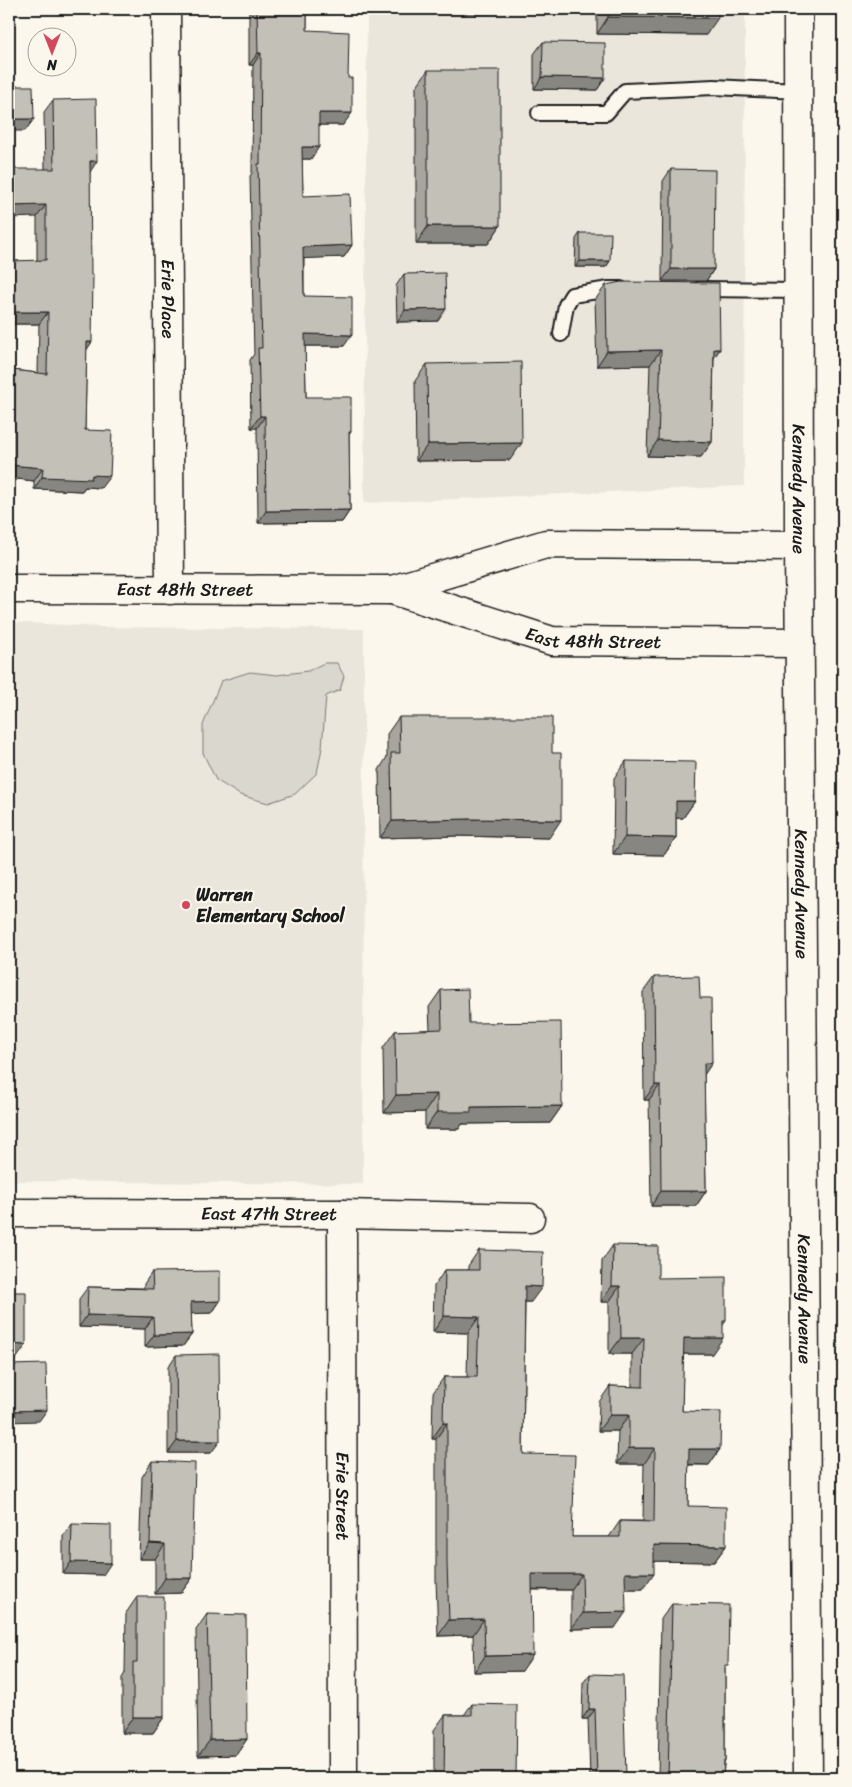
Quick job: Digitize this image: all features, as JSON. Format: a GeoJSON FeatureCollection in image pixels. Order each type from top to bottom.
{"type":"FeatureCollection","features":[{"type":"Feature","properties":{"kind":"street","name":"Erie Place"},"geometry":{"type":"LineString","coordinates":[[166,9],[170,590]]}},
{"type":"Feature","properties":{"kind":"street","name":"Kennedy Avenue"},"geometry":{"type":"LineString","coordinates":[[798,9],[799,546],[808,1778]]}},
{"type":"Feature","properties":{"kind":"street","name":"East 48th Street"},"geometry":{"type":"LineString","coordinates":[[9,589],[392,590],[546,544],[799,546]]}},
{"type":"Feature","properties":{"kind":"street","name":"East 48th Street"},"geometry":{"type":"LineString","coordinates":[[392,590],[552,641],[800,643]]}},
{"type":"Feature","properties":{"kind":"street","name":"East 47th Street"},"geometry":{"type":"LineString","coordinates":[[9,1213],[342,1214],[530,1218]]}},
{"type":"Feature","properties":{"kind":"street","name":"Erie Street"},"geometry":{"type":"LineString","coordinates":[[342,1214],[343,1778]]}},
{"type":"Feature","properties":{"kind":"lane"},"geometry":{"type":"LineString","coordinates":[[540,113],[606,113],[625,91],[714,87],[799,91]]}},
{"type":"Feature","properties":{"kind":"lane"},"geometry":{"type":"LineString","coordinates":[[561,334],[566,305],[572,295],[609,289],[639,289]]}},
{"type":"Feature","properties":{"kind":"lane"},"geometry":{"type":"LineString","coordinates":[[689,289],[799,290]]}},
{"type":"Feature","properties":{"kind":"shaded area"},"geometry":{"type":"Polygon","coordinates":[[[367,9],[745,9],[744,486],[364,503],[367,9]]]}},
{"type":"Feature","properties":{"kind":"shaded area","name":"Warren Elementary School"},"geometry":{"type":"Polygon","coordinates":[[[9,622],[101,627],[364,629],[363,1184],[9,1181],[9,622]]]}},
{"type":"Feature","properties":{"kind":"shaded area"},"geometry":{"type":"Polygon","coordinates":[[[324,663],[337,663],[344,676],[340,690],[326,696],[322,748],[317,773],[295,794],[268,803],[240,795],[216,780],[203,753],[203,725],[221,681],[250,672],[277,675],[308,671],[324,663]]]}},
{"type":"Feature","properties":{"kind":"building"},"geometry":{"type":"Polygon","coordinates":[[[257,9],[307,9],[307,30],[349,32],[348,78],[352,78],[352,113],[319,113],[319,147],[302,147],[303,196],[350,194],[352,245],[303,247],[304,296],[352,297],[352,335],[305,334],[306,397],[351,397],[351,432],[349,432],[350,510],[266,511],[265,416],[260,416],[258,348],[262,348],[258,164],[260,164],[261,53],[258,53],[257,9]]]}},
{"type":"Feature","properties":{"kind":"building"},"geometry":{"type":"Polygon","coordinates":[[[609,9],[718,9],[718,18],[608,17],[609,9]]]}},
{"type":"Feature","properties":{"kind":"building"},"geometry":{"type":"Polygon","coordinates":[[[543,42],[605,43],[605,78],[542,77],[543,42]]]}},
{"type":"Feature","properties":{"kind":"building"},"geometry":{"type":"Polygon","coordinates":[[[428,70],[500,70],[500,226],[428,226],[428,70]]]}},
{"type":"Feature","properties":{"kind":"building"},"geometry":{"type":"Polygon","coordinates":[[[9,86],[33,86],[34,119],[9,119],[9,86]]]}},
{"type":"Feature","properties":{"kind":"building"},"geometry":{"type":"Polygon","coordinates":[[[96,99],[97,161],[90,161],[91,275],[93,275],[92,342],[87,342],[85,430],[112,431],[110,476],[92,475],[91,479],[42,477],[43,468],[9,465],[9,394],[12,370],[47,374],[48,312],[9,312],[9,261],[46,260],[46,205],[9,206],[9,169],[54,169],[53,100],[96,99]]]}},
{"type":"Feature","properties":{"kind":"building"},"geometry":{"type":"Polygon","coordinates":[[[671,169],[715,170],[714,269],[671,269],[671,169]]]}},
{"type":"Feature","properties":{"kind":"building"},"geometry":{"type":"Polygon","coordinates":[[[580,233],[611,233],[610,261],[580,261],[580,233]]]}},
{"type":"Feature","properties":{"kind":"building"},"geometry":{"type":"Polygon","coordinates":[[[445,273],[446,309],[405,310],[404,274],[445,273]]]}},
{"type":"Feature","properties":{"kind":"building"},"geometry":{"type":"Polygon","coordinates":[[[621,282],[719,283],[720,349],[714,349],[712,442],[658,440],[661,350],[607,351],[606,285],[621,282]]]}},
{"type":"Feature","properties":{"kind":"building"},"geometry":{"type":"Polygon","coordinates":[[[521,362],[522,443],[428,444],[427,364],[521,362]]]}},
{"type":"Feature","properties":{"kind":"building"},"geometry":{"type":"Polygon","coordinates":[[[399,717],[552,717],[552,753],[561,753],[561,820],[468,819],[392,821],[391,753],[400,753],[399,717]]]}},
{"type":"Feature","properties":{"kind":"building"},"geometry":{"type":"Polygon","coordinates":[[[626,761],[696,762],[695,801],[676,801],[676,838],[625,837],[626,761]]]}},
{"type":"Feature","properties":{"kind":"building"},"geometry":{"type":"Polygon","coordinates":[[[699,976],[700,998],[711,998],[712,1063],[704,1063],[706,1191],[661,1191],[660,1085],[655,1085],[654,977],[699,976]]]}},
{"type":"Feature","properties":{"kind":"building"},"geometry":{"type":"Polygon","coordinates":[[[468,989],[469,1023],[561,1022],[562,1106],[471,1107],[471,1112],[437,1112],[437,1094],[396,1095],[395,1031],[442,1029],[441,990],[468,989]]]}},
{"type":"Feature","properties":{"kind":"building"},"geometry":{"type":"Polygon","coordinates":[[[613,1245],[658,1246],[658,1278],[726,1277],[726,1321],[723,1321],[723,1338],[684,1338],[682,1411],[721,1412],[720,1449],[689,1449],[688,1506],[726,1507],[726,1546],[654,1545],[654,1573],[625,1573],[626,1612],[583,1613],[582,1574],[532,1574],[533,1655],[485,1656],[484,1619],[449,1620],[447,1423],[443,1423],[444,1377],[477,1377],[479,1317],[444,1316],[445,1270],[479,1270],[479,1250],[543,1252],[542,1287],[525,1286],[523,1454],[575,1455],[572,1537],[620,1537],[620,1521],[654,1522],[655,1448],[629,1448],[629,1415],[610,1415],[610,1386],[643,1387],[644,1338],[621,1338],[620,1286],[612,1286],[613,1245]]]}},
{"type":"Feature","properties":{"kind":"building"},"geometry":{"type":"Polygon","coordinates":[[[220,1271],[220,1301],[191,1302],[192,1334],[154,1335],[153,1317],[87,1315],[88,1287],[153,1289],[152,1272],[220,1271]]]}},
{"type":"Feature","properties":{"kind":"building"},"geometry":{"type":"Polygon","coordinates":[[[9,1292],[26,1292],[26,1345],[9,1344],[9,1292]]]}},
{"type":"Feature","properties":{"kind":"building"},"geometry":{"type":"Polygon","coordinates":[[[219,1354],[220,1441],[177,1441],[176,1355],[219,1354]]]}},
{"type":"Feature","properties":{"kind":"building"},"geometry":{"type":"Polygon","coordinates":[[[46,1364],[47,1410],[9,1411],[9,1365],[46,1364]]]}},
{"type":"Feature","properties":{"kind":"building"},"geometry":{"type":"Polygon","coordinates":[[[152,1461],[195,1463],[192,1578],[165,1578],[165,1544],[150,1543],[152,1461]]]}},
{"type":"Feature","properties":{"kind":"building"},"geometry":{"type":"Polygon","coordinates":[[[72,1524],[111,1525],[111,1563],[71,1562],[72,1524]]]}},
{"type":"Feature","properties":{"kind":"building"},"geometry":{"type":"Polygon","coordinates":[[[137,1597],[164,1597],[164,1717],[133,1717],[133,1662],[137,1662],[137,1597]]]}},
{"type":"Feature","properties":{"kind":"building"},"geometry":{"type":"Polygon","coordinates":[[[672,1604],[729,1605],[728,1665],[725,1665],[725,1761],[723,1778],[668,1778],[672,1604]]]}},
{"type":"Feature","properties":{"kind":"building"},"geometry":{"type":"Polygon","coordinates":[[[207,1614],[246,1615],[247,1739],[210,1740],[207,1614]]]}},
{"type":"Feature","properties":{"kind":"building"},"geometry":{"type":"Polygon","coordinates":[[[590,1674],[623,1675],[626,1777],[597,1778],[595,1709],[589,1709],[590,1674]]]}},
{"type":"Feature","properties":{"kind":"building"},"geometry":{"type":"Polygon","coordinates":[[[472,1704],[517,1705],[516,1778],[444,1778],[445,1715],[472,1715],[472,1704]]]}},
{"type":"Feature","properties":{"kind":"building"},"geometry":{"type":"Polygon","coordinates":[[[136,1774],[164,1775],[164,1778],[136,1778],[136,1774]]]}},
{"type":"Feature","properties":{"kind":"place","name":"Warren Elementary School"},"geometry":{"type":"Point","coordinates":[186,905]}}]}
